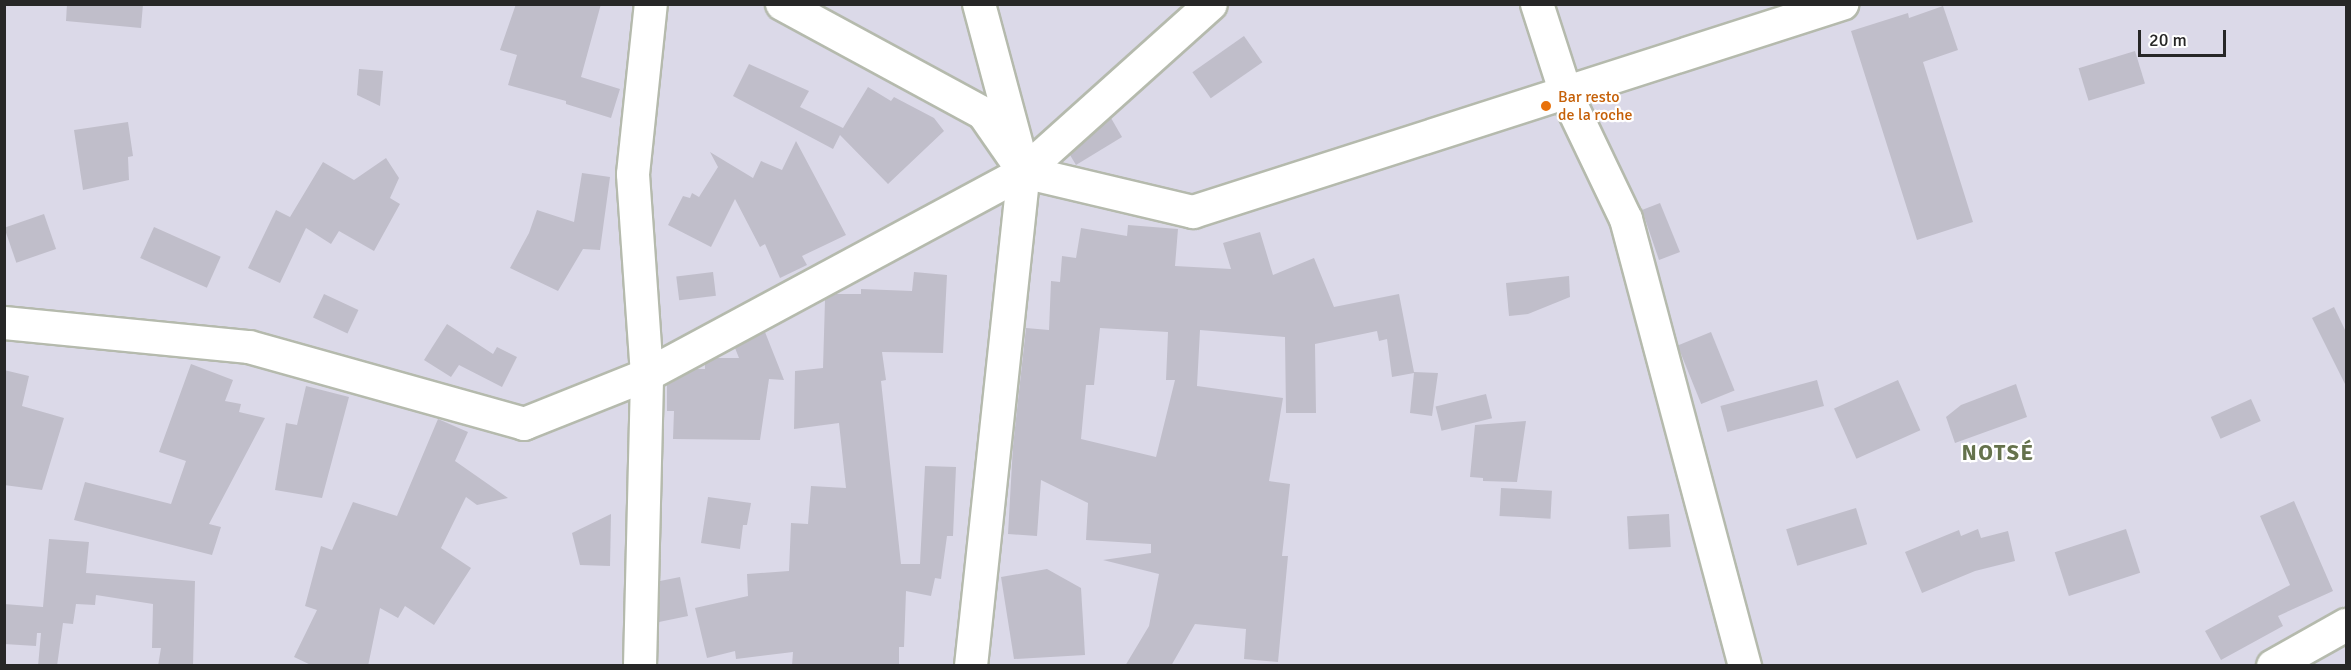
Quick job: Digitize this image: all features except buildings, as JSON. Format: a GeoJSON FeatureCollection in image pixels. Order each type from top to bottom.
{"type":"FeatureCollection","features":[{"type":"Feature","properties":{"kind":"street"},"geometry":{"type":"LineString","coordinates":[[640,666],[647,375],[633,174],[651,4]]}},
{"type":"Feature","properties":{"kind":"street"},"geometry":{"type":"LineString","coordinates":[[782,4],[983,114],[1024,172],[1193,212],[1842,4]]}},
{"type":"Feature","properties":{"kind":"street"},"geometry":{"type":"LineString","coordinates":[[971,666],[1024,172],[979,4]]}},
{"type":"Feature","properties":{"kind":"street"},"geometry":{"type":"LineString","coordinates":[[4,323],[249,347],[524,424],[647,375],[1024,172],[1211,4]]}},
{"type":"Feature","properties":{"kind":"street"},"geometry":{"type":"LineString","coordinates":[[1537,4],[1566,94],[1626,219],[1745,666]]}},
{"type":"Feature","properties":{"kind":"street"},"geometry":{"type":"LineString","coordinates":[[2273,666],[2346,625]]}},
{"type":"Feature","properties":{"kind":"place","name":"Bar resto de la roche"},"geometry":{"type":"Point","coordinates":[1546,106]}},
{"type":"Feature","properties":{"kind":"district","name":"NOTSÉ"},"geometry":{"type":"Point","coordinates":[1998,453]}}]}
